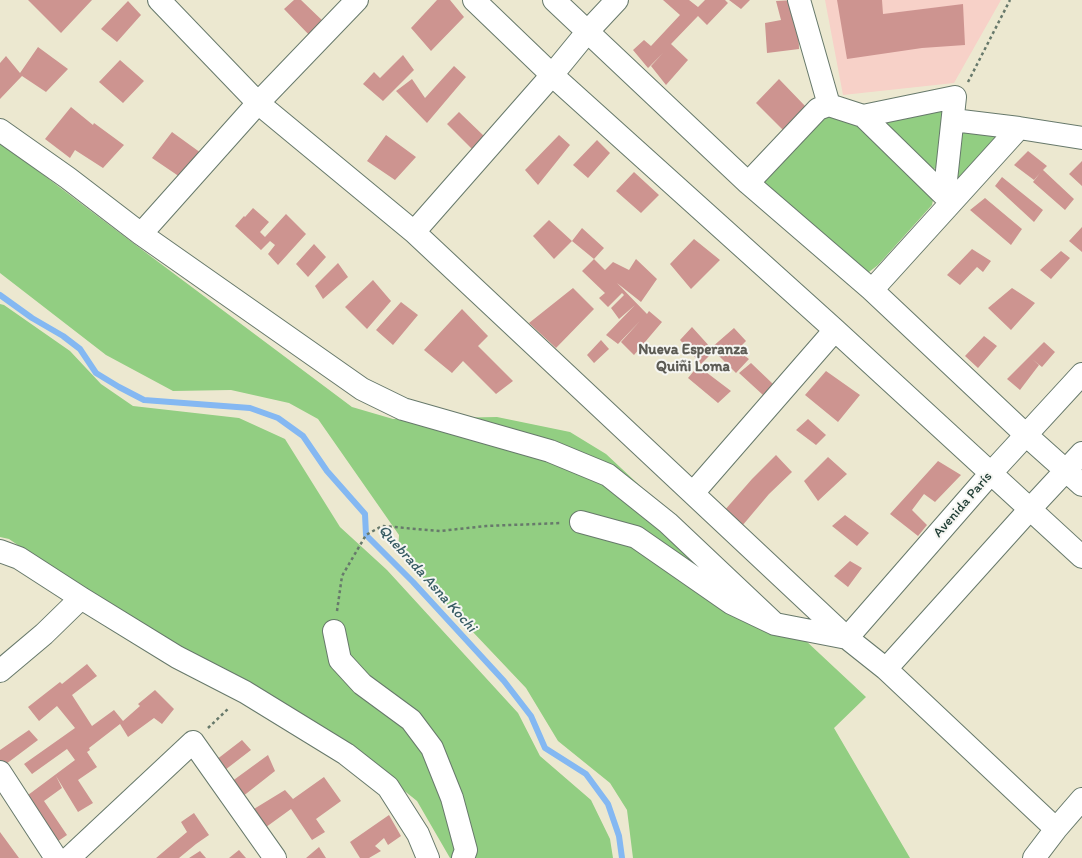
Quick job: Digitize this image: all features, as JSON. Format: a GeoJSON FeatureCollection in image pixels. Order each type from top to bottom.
{"type":"FeatureCollection","features":[{"type":"Feature","properties":{"kind":"street"},"geometry":{"type":"LineString","coordinates":[[159,0],[258,103],[414,232],[848,638],[886,669],[1056,829]]}},
{"type":"Feature","properties":{"kind":"street"},"geometry":{"type":"LineString","coordinates":[[141,234],[258,103],[357,0]]}},
{"type":"Feature","properties":{"kind":"street"},"geometry":{"type":"LineString","coordinates":[[474,0],[552,75],[835,330],[1082,557]]}},
{"type":"Feature","properties":{"kind":"street"},"geometry":{"type":"LineString","coordinates":[[554,0],[748,183],[872,290],[1026,435],[1082,485]]}},
{"type":"Feature","properties":{"kind":"street"},"geometry":{"type":"LineString","coordinates":[[414,232],[552,75],[588,31],[617,0]]}},
{"type":"Feature","properties":{"kind":"street"},"geometry":{"type":"LineString","coordinates":[[799,0],[829,105]]}},
{"type":"Feature","properties":{"kind":"street"},"geometry":{"type":"LineString","coordinates":[[863,116],[955,97],[946,180],[951,202]]}},
{"type":"Feature","properties":{"kind":"street"},"geometry":{"type":"LineString","coordinates":[[748,183],[818,109],[829,105],[863,116],[951,202]]}},
{"type":"Feature","properties":{"kind":"street"},"geometry":{"type":"LineString","coordinates":[[953,120],[1082,138]]}},
{"type":"Feature","properties":{"kind":"street"},"geometry":{"type":"LineString","coordinates":[[872,290],[1019,128]]}},
{"type":"Feature","properties":{"kind":"street"},"geometry":{"type":"LineString","coordinates":[[0,130],[68,178],[141,234],[362,389],[403,409],[550,451],[608,475],[668,523],[775,624]]}},
{"type":"Feature","properties":{"kind":"street"},"geometry":{"type":"LineString","coordinates":[[693,493],[835,330]]}},
{"type":"Feature","properties":{"kind":"street","name":"Avenida París"},"geometry":{"type":"LineString","coordinates":[[848,638],[991,473],[1082,374]]}},
{"type":"Feature","properties":{"kind":"street"},"geometry":{"type":"LineString","coordinates":[[886,669],[1030,508],[1082,453]]}},
{"type":"Feature","properties":{"kind":"street"},"geometry":{"type":"LineString","coordinates":[[581,522],[636,537],[731,602],[775,624],[848,638]]}},
{"type":"Feature","properties":{"kind":"street"},"geometry":{"type":"LineString","coordinates":[[0,551],[19,558],[177,657],[245,692],[346,754],[388,787],[418,834],[428,858]]}},
{"type":"Feature","properties":{"kind":"street"},"geometry":{"type":"LineString","coordinates":[[0,671],[44,634],[81,598]]}},
{"type":"Feature","properties":{"kind":"street"},"geometry":{"type":"LineString","coordinates":[[334,631],[340,660],[362,684],[411,720],[432,748],[452,798],[466,850],[464,858]]}},
{"type":"Feature","properties":{"kind":"street"},"geometry":{"type":"LineString","coordinates":[[69,858],[193,742],[275,858]]}},
{"type":"Feature","properties":{"kind":"street"},"geometry":{"type":"LineString","coordinates":[[0,772],[56,858]]}},
{"type":"Feature","properties":{"kind":"street"},"geometry":{"type":"LineString","coordinates":[[1034,858],[1056,829],[1082,799]]}},
{"type":"Feature","properties":{"kind":"path"},"geometry":{"type":"LineString","coordinates":[[955,97],[960,98],[1010,0]]}},
{"type":"Feature","properties":{"kind":"path"},"geometry":{"type":"LineString","coordinates":[[334,631],[342,576],[366,534],[382,526],[440,531],[486,526],[581,522]]}},
{"type":"Feature","properties":{"kind":"path"},"geometry":{"type":"LineString","coordinates":[[193,742],[245,692]]}},
{"type":"Feature","properties":{"kind":"shaded area"},"geometry":{"type":"Polygon","coordinates":[[[825,0],[1001,0],[954,83],[843,95],[825,0]]]}},
{"type":"Feature","properties":{"kind":"green space"},"geometry":{"type":"Polygon","coordinates":[[[940,109],[943,112],[938,167],[932,170],[885,124],[886,120],[940,109]]]}},
{"type":"Feature","properties":{"kind":"green space"},"geometry":{"type":"Polygon","coordinates":[[[823,115],[853,118],[933,200],[932,205],[878,265],[869,272],[862,273],[763,187],[764,177],[823,115]]]}},
{"type":"Feature","properties":{"kind":"green space"},"geometry":{"type":"Polygon","coordinates":[[[960,132],[1001,133],[954,183],[960,132]]]}},
{"type":"Feature","properties":{"kind":"green space"},"geometry":{"type":"Polygon","coordinates":[[[0,142],[352,407],[393,419],[497,417],[570,432],[606,454],[866,697],[834,728],[910,858],[633,858],[627,810],[610,783],[558,741],[526,688],[398,553],[399,535],[318,419],[289,403],[231,390],[173,391],[106,355],[0,273],[0,142]]]}},
{"type":"Feature","properties":{"kind":"green space"},"geometry":{"type":"Polygon","coordinates":[[[0,304],[4,305],[70,351],[101,384],[133,406],[239,418],[285,439],[340,527],[387,570],[518,713],[540,756],[591,800],[610,839],[613,858],[450,858],[417,801],[340,739],[76,585],[9,539],[0,537],[0,304]]]}},
{"type":"Feature","properties":{"kind":"building"},"geometry":{"type":"Polygon","coordinates":[[[28,0],[92,0],[61,33],[28,0]]]}},
{"type":"Feature","properties":{"kind":"building"},"geometry":{"type":"Polygon","coordinates":[[[294,0],[301,0],[326,24],[313,39],[284,9],[294,0]]]}},
{"type":"Feature","properties":{"kind":"building"},"geometry":{"type":"Polygon","coordinates":[[[437,0],[450,0],[464,17],[431,51],[411,28],[437,0]]]}},
{"type":"Feature","properties":{"kind":"building"},"geometry":{"type":"Polygon","coordinates":[[[663,0],[689,0],[698,7],[705,0],[725,0],[728,3],[707,25],[698,16],[671,44],[688,60],[666,85],[651,66],[663,53],[648,68],[633,50],[644,40],[651,46],[680,15],[663,0]]]}},
{"type":"Feature","properties":{"kind":"building"},"geometry":{"type":"Polygon","coordinates":[[[729,0],[750,0],[741,9],[729,0]]]}},
{"type":"Feature","properties":{"kind":"building"},"geometry":{"type":"Polygon","coordinates":[[[795,0],[798,21],[799,49],[767,53],[765,23],[781,20],[776,1],[795,0]]]}},
{"type":"Feature","properties":{"kind":"building"},"geometry":{"type":"Polygon","coordinates":[[[837,0],[882,0],[883,14],[963,4],[965,45],[922,48],[847,59],[837,0]]]}},
{"type":"Feature","properties":{"kind":"building"},"geometry":{"type":"Polygon","coordinates":[[[128,1],[141,15],[117,42],[101,29],[128,1]]]}},
{"type":"Feature","properties":{"kind":"building"},"geometry":{"type":"Polygon","coordinates":[[[38,47],[68,69],[46,92],[22,76],[0,99],[0,63],[6,56],[20,73],[38,47]]]}},
{"type":"Feature","properties":{"kind":"building"},"geometry":{"type":"Polygon","coordinates":[[[403,55],[414,70],[383,101],[363,84],[374,72],[380,78],[403,55]]]}},
{"type":"Feature","properties":{"kind":"building"},"geometry":{"type":"Polygon","coordinates":[[[120,60],[144,81],[123,103],[99,82],[120,60]]]}},
{"type":"Feature","properties":{"kind":"building"},"geometry":{"type":"Polygon","coordinates":[[[454,66],[466,77],[427,123],[396,91],[412,79],[425,98],[454,66]]]}},
{"type":"Feature","properties":{"kind":"building"},"geometry":{"type":"Polygon","coordinates":[[[779,79],[807,108],[783,130],[756,103],[779,79]]]}},
{"type":"Feature","properties":{"kind":"building"},"geometry":{"type":"Polygon","coordinates":[[[71,107],[93,125],[94,123],[124,145],[103,168],[75,150],[70,158],[45,139],[71,107]]]}},
{"type":"Feature","properties":{"kind":"building"},"geometry":{"type":"Polygon","coordinates":[[[459,112],[485,137],[472,149],[447,124],[459,112]]]}},
{"type":"Feature","properties":{"kind":"building"},"geometry":{"type":"Polygon","coordinates":[[[172,132],[201,153],[180,177],[152,158],[172,132]]]}},
{"type":"Feature","properties":{"kind":"building"},"geometry":{"type":"Polygon","coordinates":[[[386,135],[416,157],[395,180],[367,161],[386,135]]]}},
{"type":"Feature","properties":{"kind":"building"},"geometry":{"type":"Polygon","coordinates":[[[559,135],[570,145],[538,185],[525,170],[559,135]]]}},
{"type":"Feature","properties":{"kind":"building"},"geometry":{"type":"Polygon","coordinates":[[[597,140],[610,153],[588,178],[573,165],[597,140]]]}},
{"type":"Feature","properties":{"kind":"building"},"geometry":{"type":"Polygon","coordinates":[[[1028,151],[1047,166],[1043,170],[1074,199],[1065,210],[1033,182],[1040,173],[1034,180],[1014,165],[1028,151]]]}},
{"type":"Feature","properties":{"kind":"building"},"geometry":{"type":"Polygon","coordinates":[[[1082,161],[1082,186],[1069,174],[1082,161]]]}},
{"type":"Feature","properties":{"kind":"building"},"geometry":{"type":"Polygon","coordinates":[[[634,172],[659,195],[641,213],[616,191],[634,172]]]}},
{"type":"Feature","properties":{"kind":"building"},"geometry":{"type":"Polygon","coordinates":[[[1002,177],[1043,210],[1034,222],[995,186],[1002,177]]]}},
{"type":"Feature","properties":{"kind":"building"},"geometry":{"type":"Polygon","coordinates":[[[985,198],[1022,229],[1011,245],[970,210],[985,198]]]}},
{"type":"Feature","properties":{"kind":"building"},"geometry":{"type":"Polygon","coordinates":[[[253,208],[269,222],[260,232],[265,237],[286,214],[306,234],[278,265],[268,254],[275,245],[270,241],[261,250],[235,226],[253,208]]]}},
{"type":"Feature","properties":{"kind":"building"},"geometry":{"type":"Polygon","coordinates":[[[549,220],[572,241],[554,259],[533,236],[549,220]]]}},
{"type":"Feature","properties":{"kind":"building"},"geometry":{"type":"Polygon","coordinates":[[[1082,227],[1082,252],[1069,241],[1082,227]]]}},
{"type":"Feature","properties":{"kind":"building"},"geometry":{"type":"Polygon","coordinates":[[[582,228],[604,248],[594,259],[572,241],[582,228]]]}},
{"type":"Feature","properties":{"kind":"building"},"geometry":{"type":"Polygon","coordinates":[[[694,239],[720,260],[691,289],[670,264],[694,239]]]}},
{"type":"Feature","properties":{"kind":"building"},"geometry":{"type":"Polygon","coordinates":[[[314,244],[326,257],[308,277],[296,264],[314,244]]]}},
{"type":"Feature","properties":{"kind":"building"},"geometry":{"type":"Polygon","coordinates":[[[972,249],[991,261],[983,272],[977,267],[960,285],[947,275],[972,249]]]}},
{"type":"Feature","properties":{"kind":"building"},"geometry":{"type":"Polygon","coordinates":[[[1061,251],[1070,258],[1051,279],[1040,270],[1061,251]]]}},
{"type":"Feature","properties":{"kind":"building"},"geometry":{"type":"Polygon","coordinates":[[[594,259],[605,270],[613,262],[629,270],[636,259],[657,279],[641,302],[617,283],[647,314],[649,311],[662,322],[634,355],[621,342],[640,321],[618,344],[606,335],[635,305],[619,319],[611,308],[624,295],[622,293],[608,307],[599,298],[605,293],[582,271],[594,259]]]}},
{"type":"Feature","properties":{"kind":"building"},"geometry":{"type":"Polygon","coordinates":[[[338,263],[348,277],[323,299],[315,286],[338,263]]]}},
{"type":"Feature","properties":{"kind":"building"},"geometry":{"type":"Polygon","coordinates":[[[373,280],[391,301],[367,329],[345,307],[373,280]]]}},
{"type":"Feature","properties":{"kind":"building"},"geometry":{"type":"Polygon","coordinates":[[[573,288],[594,309],[556,348],[529,323],[573,288]]]}},
{"type":"Feature","properties":{"kind":"building"},"geometry":{"type":"Polygon","coordinates":[[[1012,288],[1035,303],[1011,330],[988,308],[1012,288]]]}},
{"type":"Feature","properties":{"kind":"building"},"geometry":{"type":"Polygon","coordinates":[[[401,302],[418,315],[393,345],[376,330],[401,302]]]}},
{"type":"Feature","properties":{"kind":"building"},"geometry":{"type":"Polygon","coordinates":[[[462,309],[488,336],[478,346],[513,381],[496,394],[463,361],[452,373],[424,350],[462,309]]]}},
{"type":"Feature","properties":{"kind":"building"},"geometry":{"type":"Polygon","coordinates":[[[692,327],[711,348],[734,328],[746,341],[737,350],[749,359],[736,373],[714,351],[701,364],[680,340],[692,327]]]}},
{"type":"Feature","properties":{"kind":"building"},"geometry":{"type":"Polygon","coordinates":[[[984,336],[997,346],[978,368],[965,356],[984,336]]]}},
{"type":"Feature","properties":{"kind":"building"},"geometry":{"type":"Polygon","coordinates":[[[601,340],[609,349],[594,363],[587,355],[601,340]]]}},
{"type":"Feature","properties":{"kind":"building"},"geometry":{"type":"Polygon","coordinates":[[[1044,342],[1055,352],[1042,367],[1032,359],[1039,365],[1020,390],[1007,379],[1044,342]]]}},
{"type":"Feature","properties":{"kind":"building"},"geometry":{"type":"Polygon","coordinates":[[[751,363],[773,384],[763,395],[739,373],[751,363]]]}},
{"type":"Feature","properties":{"kind":"building"},"geometry":{"type":"Polygon","coordinates":[[[698,366],[731,391],[718,403],[688,378],[698,366]]]}},
{"type":"Feature","properties":{"kind":"building"},"geometry":{"type":"Polygon","coordinates":[[[826,371],[860,395],[838,422],[805,395],[826,371]]]}},
{"type":"Feature","properties":{"kind":"building"},"geometry":{"type":"Polygon","coordinates":[[[808,419],[826,435],[816,445],[796,430],[808,419]]]}},
{"type":"Feature","properties":{"kind":"building"},"geometry":{"type":"Polygon","coordinates":[[[776,455],[792,472],[769,494],[742,526],[724,511],[752,479],[776,455]]]}},
{"type":"Feature","properties":{"kind":"building"},"geometry":{"type":"Polygon","coordinates":[[[828,457],[847,474],[818,501],[804,481],[828,457]]]}},
{"type":"Feature","properties":{"kind":"building"},"geometry":{"type":"Polygon","coordinates":[[[938,461],[961,475],[935,502],[924,494],[912,510],[927,525],[918,536],[890,514],[938,461]]]}},
{"type":"Feature","properties":{"kind":"building"},"geometry":{"type":"Polygon","coordinates":[[[845,515],[869,533],[857,546],[832,526],[845,515]]]}},
{"type":"Feature","properties":{"kind":"building"},"geometry":{"type":"Polygon","coordinates":[[[850,561],[862,568],[848,587],[834,576],[850,561]]]}},
{"type":"Feature","properties":{"kind":"building"},"geometry":{"type":"Polygon","coordinates":[[[87,664],[97,676],[72,695],[92,726],[114,710],[123,721],[140,706],[138,704],[155,690],[174,709],[162,724],[154,718],[128,737],[120,724],[89,748],[90,750],[87,752],[97,767],[78,780],[93,803],[78,812],[56,776],[62,788],[44,801],[67,835],[54,844],[24,798],[75,760],[67,749],[32,774],[24,764],[75,728],[57,706],[39,721],[28,707],[60,682],[62,684],[87,664]]]}},
{"type":"Feature","properties":{"kind":"building"},"geometry":{"type":"Polygon","coordinates":[[[29,730],[38,740],[2,767],[0,763],[0,750],[29,730]]]}},
{"type":"Feature","properties":{"kind":"building"},"geometry":{"type":"Polygon","coordinates":[[[242,740],[251,750],[225,770],[216,760],[242,740]]]}},
{"type":"Feature","properties":{"kind":"building"},"geometry":{"type":"Polygon","coordinates":[[[268,755],[275,771],[242,797],[231,782],[268,755]]]}},
{"type":"Feature","properties":{"kind":"building"},"geometry":{"type":"Polygon","coordinates":[[[324,777],[341,801],[316,819],[325,832],[312,840],[291,809],[262,830],[249,812],[285,790],[293,799],[324,777]]]}},
{"type":"Feature","properties":{"kind":"building"},"geometry":{"type":"Polygon","coordinates":[[[194,813],[209,835],[179,858],[156,858],[187,832],[181,822],[194,813]]]}},
{"type":"Feature","properties":{"kind":"building"},"geometry":{"type":"Polygon","coordinates":[[[389,815],[401,836],[388,845],[384,838],[375,846],[381,851],[369,858],[360,858],[350,842],[389,815]]]}},
{"type":"Feature","properties":{"kind":"building"},"geometry":{"type":"Polygon","coordinates":[[[0,832],[19,858],[0,858],[0,832]]]}},
{"type":"Feature","properties":{"kind":"building"},"geometry":{"type":"Polygon","coordinates":[[[319,847],[326,858],[306,858],[319,847]]]}},
{"type":"Feature","properties":{"kind":"building"},"geometry":{"type":"Polygon","coordinates":[[[239,850],[246,858],[229,858],[239,850]]]}},
{"type":"Feature","properties":{"kind":"building"},"geometry":{"type":"Polygon","coordinates":[[[200,851],[206,858],[189,858],[200,851]]]}},
{"type":"Feature","properties":{"kind":"waterway","name":"Quebrada Asna Kochi"},"geometry":{"type":"LineString","coordinates":[[0,295],[32,318],[63,336],[80,349],[96,373],[144,400],[250,408],[278,418],[303,436],[327,471],[365,514],[366,535],[413,582],[504,681],[531,716],[545,748],[586,774],[608,804],[619,836],[622,858]]}},
{"type":"Feature","properties":{"kind":"district","name":"Nueva Esperanza Quiñi Loma"},"geometry":{"type":"Point","coordinates":[693,358]}}]}
